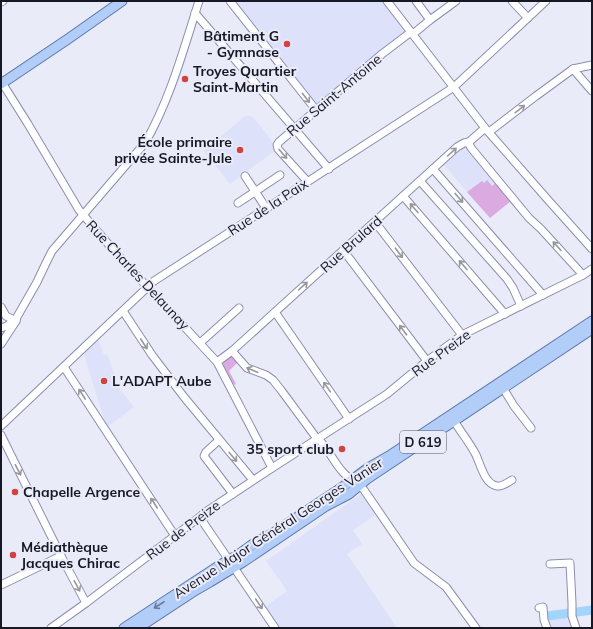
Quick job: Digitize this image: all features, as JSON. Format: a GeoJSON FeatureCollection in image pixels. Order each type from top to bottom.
{"type":"FeatureCollection","features":[{"type":"Feature","properties":{"kind":"main road"},"geometry":{"type":"LineString","coordinates":[[1,83],[122,1]]}},
{"type":"Feature","properties":{"kind":"main road","name":"Avenue Major Général Georges Vanier"},"geometry":{"type":"LineString","coordinates":[[124,628],[256,542],[272,534],[368,468],[429,430],[592,321]]}},
{"type":"Feature","properties":{"kind":"main road","name":"D 619"},"geometry":{"type":"LineString","coordinates":[[138,628],[210,582],[229,560],[349,494],[367,479],[592,329]]}},
{"type":"Feature","properties":{"kind":"street"},"geometry":{"type":"LineString","coordinates":[[2,339],[37,282],[52,251],[145,143],[154,128],[174,76],[199,1]]}},
{"type":"Feature","properties":{"kind":"street"},"geometry":{"type":"LineString","coordinates":[[230,1],[316,110]]}},
{"type":"Feature","properties":{"kind":"street"},"geometry":{"type":"LineString","coordinates":[[387,1],[487,130],[548,201],[592,249]]}},
{"type":"Feature","properties":{"kind":"street"},"geometry":{"type":"LineString","coordinates":[[416,1],[430,20]]}},
{"type":"Feature","properties":{"kind":"street","name":"Rue Saint-Antoine"},"geometry":{"type":"LineString","coordinates":[[307,182],[278,149],[279,142],[382,54],[456,1]]}},
{"type":"Feature","properties":{"kind":"street"},"geometry":{"type":"LineString","coordinates":[[512,1],[528,18]]}},
{"type":"Feature","properties":{"kind":"street","name":"Rue de la Paix"},"geometry":{"type":"LineString","coordinates":[[1,426],[154,281],[454,87],[546,1]]}},
{"type":"Feature","properties":{"kind":"street"},"geometry":{"type":"LineString","coordinates":[[195,13],[329,168]]}},
{"type":"Feature","properties":{"kind":"street"},"geometry":{"type":"LineString","coordinates":[[592,65],[573,69],[592,91]]}},
{"type":"Feature","properties":{"kind":"street","name":"Rue Brulard"},"geometry":{"type":"LineString","coordinates":[[217,362],[232,351],[376,222],[457,147],[469,142],[487,130],[573,69]]}},
{"type":"Feature","properties":{"kind":"street","name":"Rue Charles Delaunay"},"geometry":{"type":"LineString","coordinates":[[1,83],[28,124],[78,210],[217,362],[272,468]]}},
{"type":"Feature","properties":{"kind":"street"},"geometry":{"type":"LineString","coordinates":[[469,142],[472,149],[529,218],[583,275]]}},
{"type":"Feature","properties":{"kind":"street"},"geometry":{"type":"LineString","coordinates":[[434,169],[543,295]]}},
{"type":"Feature","properties":{"kind":"street"},"geometry":{"type":"LineString","coordinates":[[238,203],[280,175]]}},
{"type":"Feature","properties":{"kind":"street"},"geometry":{"type":"LineString","coordinates":[[245,176],[266,208]]}},
{"type":"Feature","properties":{"kind":"street"},"geometry":{"type":"LineString","coordinates":[[420,181],[507,279],[522,306]]}},
{"type":"Feature","properties":{"kind":"street"},"geometry":{"type":"LineString","coordinates":[[403,196],[505,314]]}},
{"type":"Feature","properties":{"kind":"street"},"geometry":{"type":"LineString","coordinates":[[376,222],[462,335]]}},
{"type":"Feature","properties":{"kind":"street"},"geometry":{"type":"LineString","coordinates":[[343,250],[427,361]]}},
{"type":"Feature","properties":{"kind":"street","name":"Rue Preize"},"geometry":{"type":"LineString","coordinates":[[319,439],[387,394],[427,361],[462,335],[522,306],[592,269]]}},
{"type":"Feature","properties":{"kind":"street"},"geometry":{"type":"LineString","coordinates":[[1,307],[6,316],[15,320]]}},
{"type":"Feature","properties":{"kind":"street"},"geometry":{"type":"LineString","coordinates":[[200,343],[239,308]]}},
{"type":"Feature","properties":{"kind":"street"},"geometry":{"type":"LineString","coordinates":[[123,311],[152,355],[219,440],[253,480]]}},
{"type":"Feature","properties":{"kind":"street"},"geometry":{"type":"LineString","coordinates":[[275,312],[349,419]]}},
{"type":"Feature","properties":{"kind":"street"},"geometry":{"type":"LineString","coordinates":[[1,322],[6,316]]}},
{"type":"Feature","properties":{"kind":"street"},"geometry":{"type":"LineString","coordinates":[[1,328],[7,326],[15,320]]}},
{"type":"Feature","properties":{"kind":"street"},"geometry":{"type":"LineString","coordinates":[[232,351],[247,368],[266,375],[276,384],[315,436],[322,441],[342,472],[360,485],[414,563],[446,587],[476,628]]}},
{"type":"Feature","properties":{"kind":"street"},"geometry":{"type":"LineString","coordinates":[[64,367],[175,536]]}},
{"type":"Feature","properties":{"kind":"street"},"geometry":{"type":"LineString","coordinates":[[503,388],[514,406],[531,428]]}},
{"type":"Feature","properties":{"kind":"street"},"geometry":{"type":"LineString","coordinates":[[454,421],[476,454],[488,480],[496,486],[502,486],[512,480]]}},
{"type":"Feature","properties":{"kind":"street"},"geometry":{"type":"LineString","coordinates":[[1,435],[86,603]]}},
{"type":"Feature","properties":{"kind":"street","name":"Rue de Preize"},"geometry":{"type":"LineString","coordinates":[[51,628],[204,513],[253,480],[319,439]]}},
{"type":"Feature","properties":{"kind":"street"},"geometry":{"type":"LineString","coordinates":[[219,440],[206,452],[204,456],[233,494]]}},
{"type":"Feature","properties":{"kind":"street"},"geometry":{"type":"LineString","coordinates":[[201,516],[203,522],[275,628]]}},
{"type":"Feature","properties":{"kind":"street"},"geometry":{"type":"LineString","coordinates":[[1,585],[61,556]]}},
{"type":"Feature","properties":{"kind":"street"},"geometry":{"type":"LineString","coordinates":[[550,564],[570,564],[572,614],[576,628]]}},
{"type":"Feature","properties":{"kind":"street"},"geometry":{"type":"LineString","coordinates":[[540,608],[543,607],[544,620],[547,628]]}},
{"type":"Feature","properties":{"kind":"shaded area"},"geometry":{"type":"Polygon","coordinates":[[[232,1],[382,1],[404,30],[404,33],[316,107],[262,38],[259,31],[255,31],[232,1]]]}},
{"type":"Feature","properties":{"kind":"shaded area","name":"École primaire privée Sainte-Jule"},"geometry":{"type":"Polygon","coordinates":[[[245,116],[251,116],[259,124],[274,144],[273,145],[276,150],[230,184],[204,151],[245,116]]]}},
{"type":"Feature","properties":{"kind":"shaded area"},"geometry":{"type":"Polygon","coordinates":[[[465,145],[511,201],[490,218],[443,164],[465,145]]]}},
{"type":"Feature","properties":{"kind":"shaded area"},"geometry":{"type":"Polygon","coordinates":[[[487,180],[492,186],[496,183],[511,201],[490,218],[467,192],[482,181],[484,183],[487,180]]]}},
{"type":"Feature","properties":{"kind":"shaded area","name":"L'ADAPT Aube"},"geometry":{"type":"Polygon","coordinates":[[[98,339],[104,355],[107,354],[119,388],[134,407],[107,427],[84,355],[86,350],[98,339]]]}},
{"type":"Feature","properties":{"kind":"shaded area"},"geometry":{"type":"Polygon","coordinates":[[[233,356],[238,362],[229,371],[236,384],[234,385],[223,363],[233,356]]]}},
{"type":"Feature","properties":{"kind":"shaded area"},"geometry":{"type":"Polygon","coordinates":[[[361,494],[375,515],[353,530],[362,544],[347,554],[397,628],[272,628],[265,607],[287,591],[266,561],[361,494]]]}},
{"type":"Feature","properties":{"kind":"shaded area"},"geometry":{"type":"Polygon","coordinates":[[[568,615],[573,628],[548,628],[546,617],[568,615]]]}},
{"type":"Feature","properties":{"kind":"waterway"},"geometry":{"type":"LineString","coordinates":[[547,616],[592,610]]}},
{"type":"Feature","properties":{"kind":"place","name":"Bâtiment G - Gymnase"},"geometry":{"type":"Point","coordinates":[287,44]}},
{"type":"Feature","properties":{"kind":"place","name":"Troyes Quartier Saint-Martin"},"geometry":{"type":"Point","coordinates":[185,79]}},
{"type":"Feature","properties":{"kind":"place","name":"École primaire privée Sainte-Jule"},"geometry":{"type":"Point","coordinates":[240,150]}},
{"type":"Feature","properties":{"kind":"place","name":"L'ADAPT Aube"},"geometry":{"type":"Point","coordinates":[104,381]}},
{"type":"Feature","properties":{"kind":"place","name":"35 sport club"},"geometry":{"type":"Point","coordinates":[342,449]}},
{"type":"Feature","properties":{"kind":"place","name":"Chapelle Argence"},"geometry":{"type":"Point","coordinates":[15,492]}},
{"type":"Feature","properties":{"kind":"place","name":"Médiathèque Jacques Chirac"},"geometry":{"type":"Point","coordinates":[13,555]}}]}
